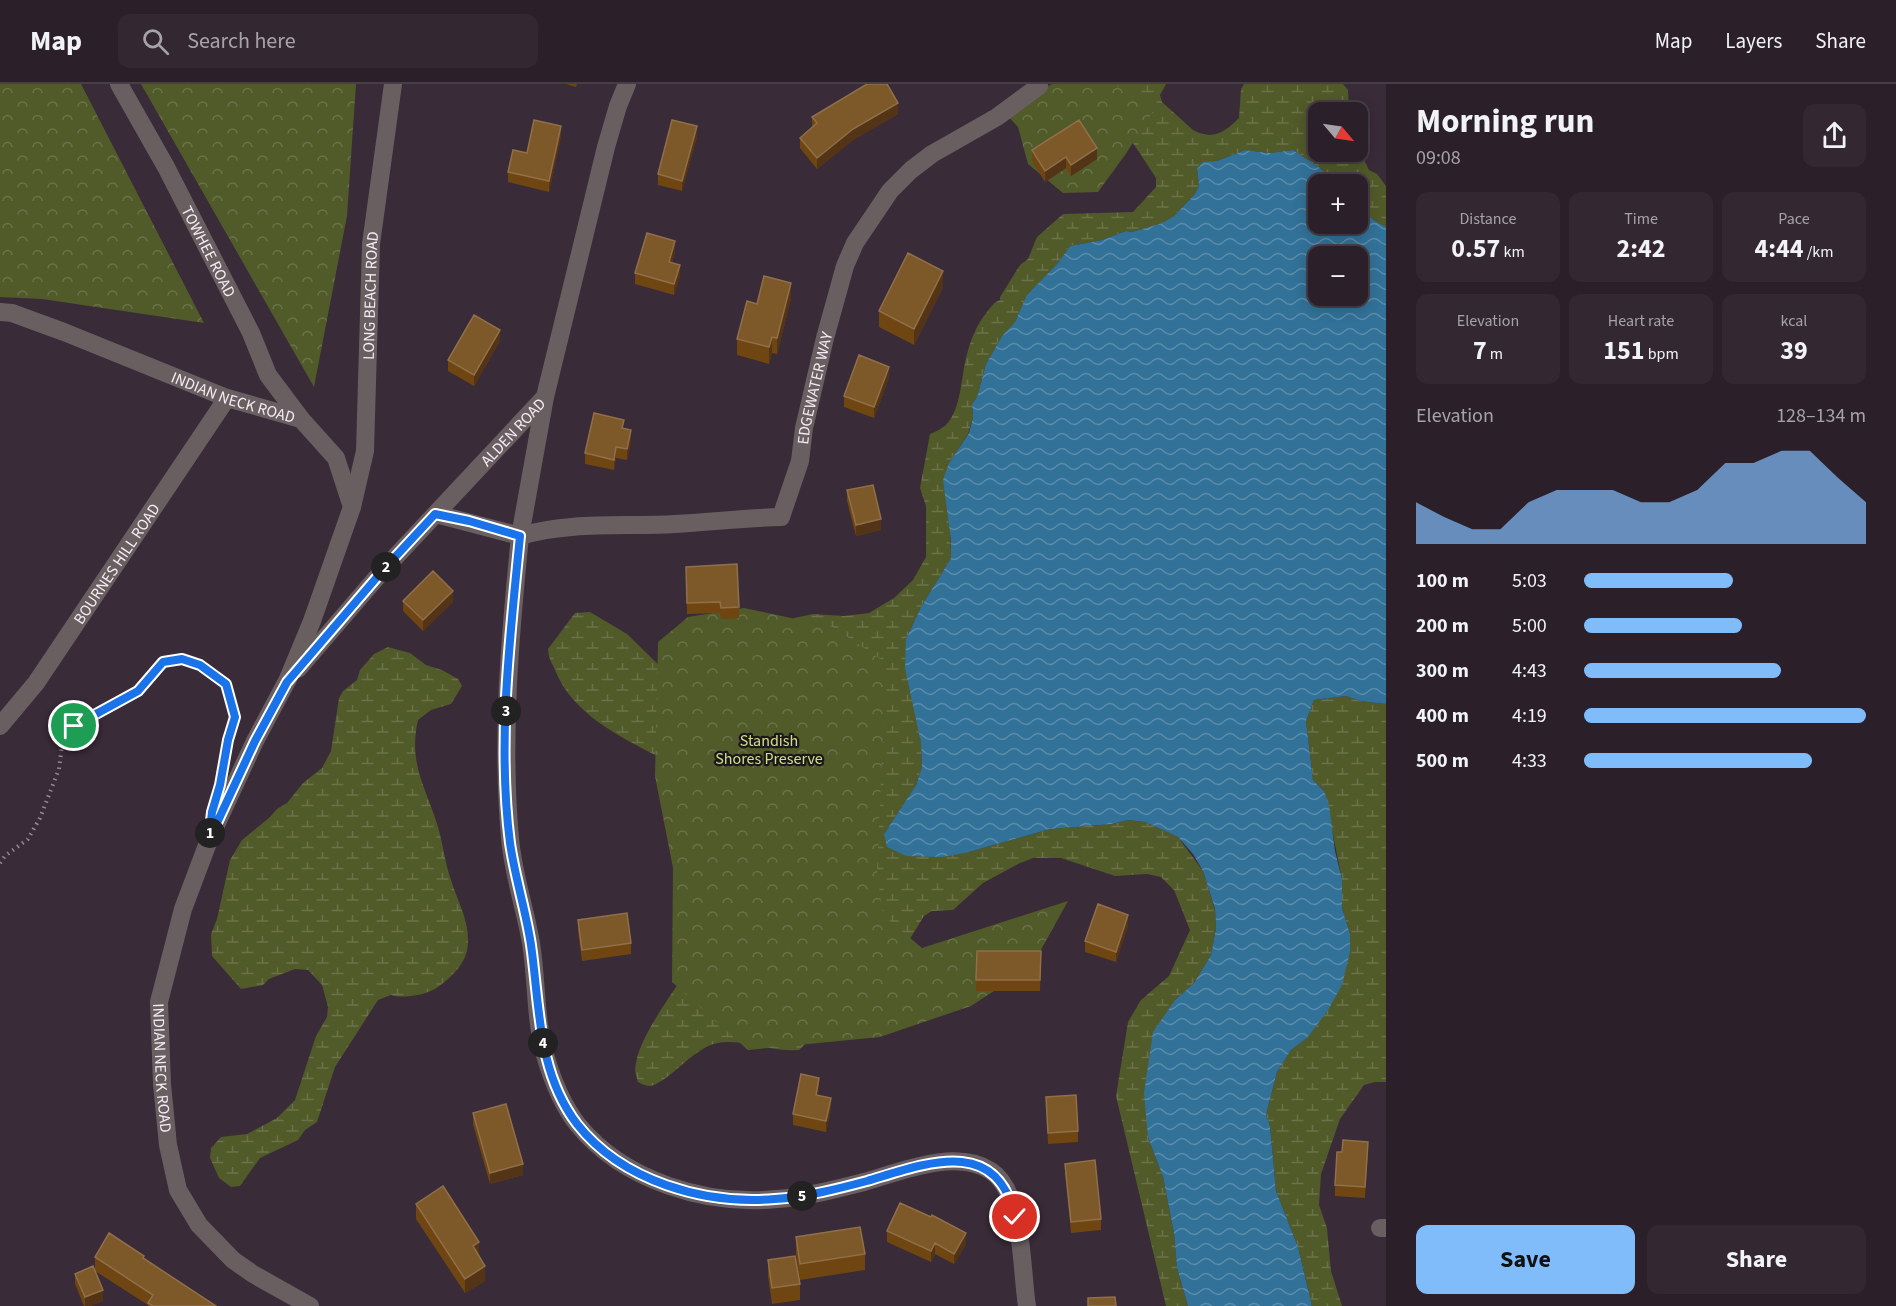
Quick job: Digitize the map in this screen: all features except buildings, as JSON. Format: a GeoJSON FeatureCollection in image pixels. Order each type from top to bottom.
{"type":"FeatureCollection","features":[{"type":"Feature","properties":{"kind":"street","name":"TOWHEE ROAD"},"geometry":{"type":"LineString","coordinates":[[119,84],[166,167],[251,333],[268,375],[301,419]]}},
{"type":"Feature","properties":{"kind":"street","name":"LONG BEACH ROAD"},"geometry":{"type":"LineString","coordinates":[[352,507],[365,451],[372,244],[393,84]]}},
{"type":"Feature","properties":{"kind":"street","name":"ALDEN ROAD"},"geometry":{"type":"LineString","coordinates":[[287,682],[384,569],[544,397],[603,158],[627,84]]}},
{"type":"Feature","properties":{"kind":"street","name":"EDGEWATER WAY"},"geometry":{"type":"LineString","coordinates":[[520,536],[542,530],[590,526],[675,524],[781,517],[800,461],[804,428],[825,338],[845,266],[855,243],[890,191],[911,170],[932,154],[997,117],[1038,86]]}},
{"type":"Feature","properties":{"kind":"street","name":"INDIAN NECK ROAD"},"geometry":{"type":"LineString","coordinates":[[0,312],[12,313],[64,332],[228,398],[301,419],[336,458],[352,507],[312,621],[287,682],[255,741],[209,840],[183,909],[159,1002],[161,1072],[168,1145],[178,1190],[188,1208],[210,1237],[233,1260],[310,1306]]}},
{"type":"Feature","properties":{"kind":"street"},"geometry":{"type":"LineString","coordinates":[[544,397],[520,536],[506,712],[505,777],[510,842],[531,944],[537,1017],[545,1053],[563,1101],[576,1122],[604,1151],[621,1163],[646,1177],[675,1188],[727,1198],[775,1199],[804,1196],[863,1182],[919,1165],[948,1162],[978,1165],[991,1172],[1007,1192],[1012,1205],[1018,1231],[1027,1306]]}},
{"type":"Feature","properties":{"kind":"street","name":"BOURNES HILL ROAD"},"geometry":{"type":"LineString","coordinates":[[0,726],[36,683],[228,398]]}},
{"type":"Feature","properties":{"kind":"street"},"geometry":{"type":"LineString","coordinates":[[435,514],[520,536]]}},
{"type":"Feature","properties":{"kind":"path"},"geometry":{"type":"LineString","coordinates":[[0,863],[5,856],[28,839],[40,818],[59,769],[63,738],[74,726],[138,691],[163,662],[182,659],[200,665],[226,684],[235,717],[223,761]]}},
{"type":"Feature","properties":{"kind":"green space"},"geometry":{"type":"Polygon","coordinates":[[[0,84],[81,84],[204,323],[42,299],[0,297],[0,84]]]}},
{"type":"Feature","properties":{"kind":"green space"},"geometry":{"type":"Polygon","coordinates":[[[141,84],[356,84],[347,216],[314,387],[141,84]]]}},
{"type":"Feature","properties":{"kind":"green space"},"geometry":{"type":"Polygon","coordinates":[[[1053,84],[1114,84],[1154,110],[1098,192],[1063,193],[1028,164],[1018,127],[1006,114],[1053,84]]]}},
{"type":"Feature","properties":{"kind":"green space"},"geometry":{"type":"Polygon","coordinates":[[[1102,84],[1166,84],[1160,95],[1162,102],[1193,130],[1213,135],[1224,131],[1239,118],[1241,89],[1244,84],[1343,84],[1348,90],[1349,102],[1308,102],[1308,160],[1293,150],[1269,153],[1245,150],[1217,161],[1203,163],[1197,169],[1199,186],[1194,195],[1174,216],[1162,223],[1132,232],[1126,231],[1102,240],[1070,246],[1058,263],[1028,295],[1015,322],[1002,336],[986,364],[977,397],[972,404],[973,417],[968,434],[949,463],[951,558],[921,607],[906,639],[921,743],[922,767],[916,785],[884,834],[969,852],[1050,829],[1112,824],[1128,820],[1145,822],[1178,837],[1203,871],[1215,910],[1216,928],[1211,955],[1194,983],[1175,1000],[1148,1137],[1163,1177],[1174,1233],[1177,1268],[1188,1306],[1166,1306],[1116,1096],[1128,1022],[1141,1000],[1169,976],[1190,930],[1174,890],[1161,877],[1147,874],[1115,876],[1061,858],[1033,858],[983,883],[953,910],[932,911],[924,916],[905,947],[799,1050],[729,1042],[718,1043],[701,1050],[656,1084],[644,1085],[638,1082],[636,1073],[635,1066],[639,1052],[651,1027],[689,967],[657,756],[612,731],[584,711],[563,685],[550,660],[548,649],[575,613],[590,612],[627,634],[666,672],[777,633],[794,618],[813,614],[844,616],[869,613],[894,598],[913,580],[926,557],[926,506],[920,488],[930,434],[946,425],[955,410],[967,354],[980,322],[993,305],[1000,300],[1020,265],[1028,259],[1037,237],[1063,214],[1133,212],[1156,187],[1156,178],[1108,105],[1102,84]]]}},
{"type":"Feature","properties":{"kind":"green space"},"geometry":{"type":"Polygon","coordinates":[[[1311,162],[1365,162],[1369,170],[1377,174],[1386,186],[1386,227],[1368,215],[1368,174],[1326,174],[1311,162]]]}},
{"type":"Feature","properties":{"kind":"green space","name":"Standish Shores Preserve"},"geometry":{"type":"Polygon","coordinates":[[[744,608],[833,627],[886,663],[877,872],[883,915],[922,948],[1068,901],[1032,966],[971,1006],[880,1037],[748,1050],[672,982],[673,868],[655,776],[658,642],[688,617],[744,608]]]}},
{"type":"Feature","properties":{"kind":"green space"},"geometry":{"type":"Polygon","coordinates":[[[388,647],[410,653],[426,665],[442,670],[458,679],[462,686],[451,704],[431,710],[418,720],[415,750],[420,775],[438,827],[449,874],[465,918],[468,942],[465,957],[458,969],[447,980],[431,991],[401,997],[391,995],[378,1000],[335,1067],[317,1122],[305,1130],[298,1140],[260,1158],[240,1186],[231,1187],[219,1178],[210,1158],[211,1148],[221,1137],[247,1134],[277,1118],[295,1100],[316,1036],[327,1017],[328,1007],[322,985],[308,970],[295,969],[269,979],[263,985],[241,989],[212,956],[211,934],[217,919],[230,860],[242,840],[287,803],[303,783],[322,768],[331,751],[339,698],[343,691],[357,680],[360,670],[374,654],[388,647]]]}},
{"type":"Feature","properties":{"kind":"green space"},"geometry":{"type":"Polygon","coordinates":[[[1346,696],[1360,701],[1386,704],[1386,1082],[1364,1085],[1340,1119],[1321,1174],[1319,1205],[1327,1228],[1331,1271],[1342,1306],[1312,1306],[1298,1247],[1276,1191],[1270,1126],[1266,1115],[1277,1072],[1291,1050],[1307,1038],[1350,934],[1342,908],[1342,879],[1324,791],[1313,780],[1306,721],[1314,700],[1346,696]]]}},
{"type":"Feature","properties":{"kind":"water"},"geometry":{"type":"Polygon","coordinates":[[[1245,150],[1269,153],[1293,150],[1326,174],[1308,174],[1308,234],[1368,234],[1368,215],[1386,227],[1386,704],[1360,701],[1346,696],[1314,700],[1306,721],[1313,780],[1324,791],[1329,805],[1335,851],[1342,879],[1342,908],[1350,934],[1350,952],[1342,985],[1328,1010],[1307,1038],[1291,1050],[1277,1072],[1266,1115],[1270,1126],[1276,1191],[1298,1247],[1312,1306],[1188,1306],[1177,1268],[1174,1233],[1163,1177],[1148,1137],[1144,1093],[1153,1032],[1175,1000],[1194,983],[1211,955],[1216,928],[1215,909],[1203,871],[1193,854],[1178,837],[1145,822],[1128,820],[1112,824],[1050,829],[969,852],[942,857],[906,856],[887,847],[884,834],[916,785],[922,767],[921,743],[905,668],[906,639],[921,607],[951,558],[951,540],[943,480],[949,463],[969,433],[973,417],[972,404],[977,397],[986,364],[1002,336],[1015,322],[1027,295],[1058,263],[1070,246],[1102,240],[1126,231],[1132,232],[1162,223],[1174,216],[1194,195],[1199,186],[1197,169],[1203,162],[1217,161],[1245,150]]]}},
{"type":"Feature","properties":{"kind":"route"},"geometry":{"type":"LineString","coordinates":[[74,726],[114,702],[138,691],[163,662],[182,659],[211,671],[226,684],[235,717],[212,812],[209,840],[255,741],[287,682],[384,569],[435,514],[520,536],[506,712],[505,777],[510,842],[531,944],[537,1017],[545,1053],[552,1077],[576,1122],[604,1151],[621,1163],[646,1177],[703,1195],[751,1200],[804,1196],[863,1182],[919,1165],[963,1163],[978,1165],[998,1178],[1007,1192],[1015,1217]]}}]}
